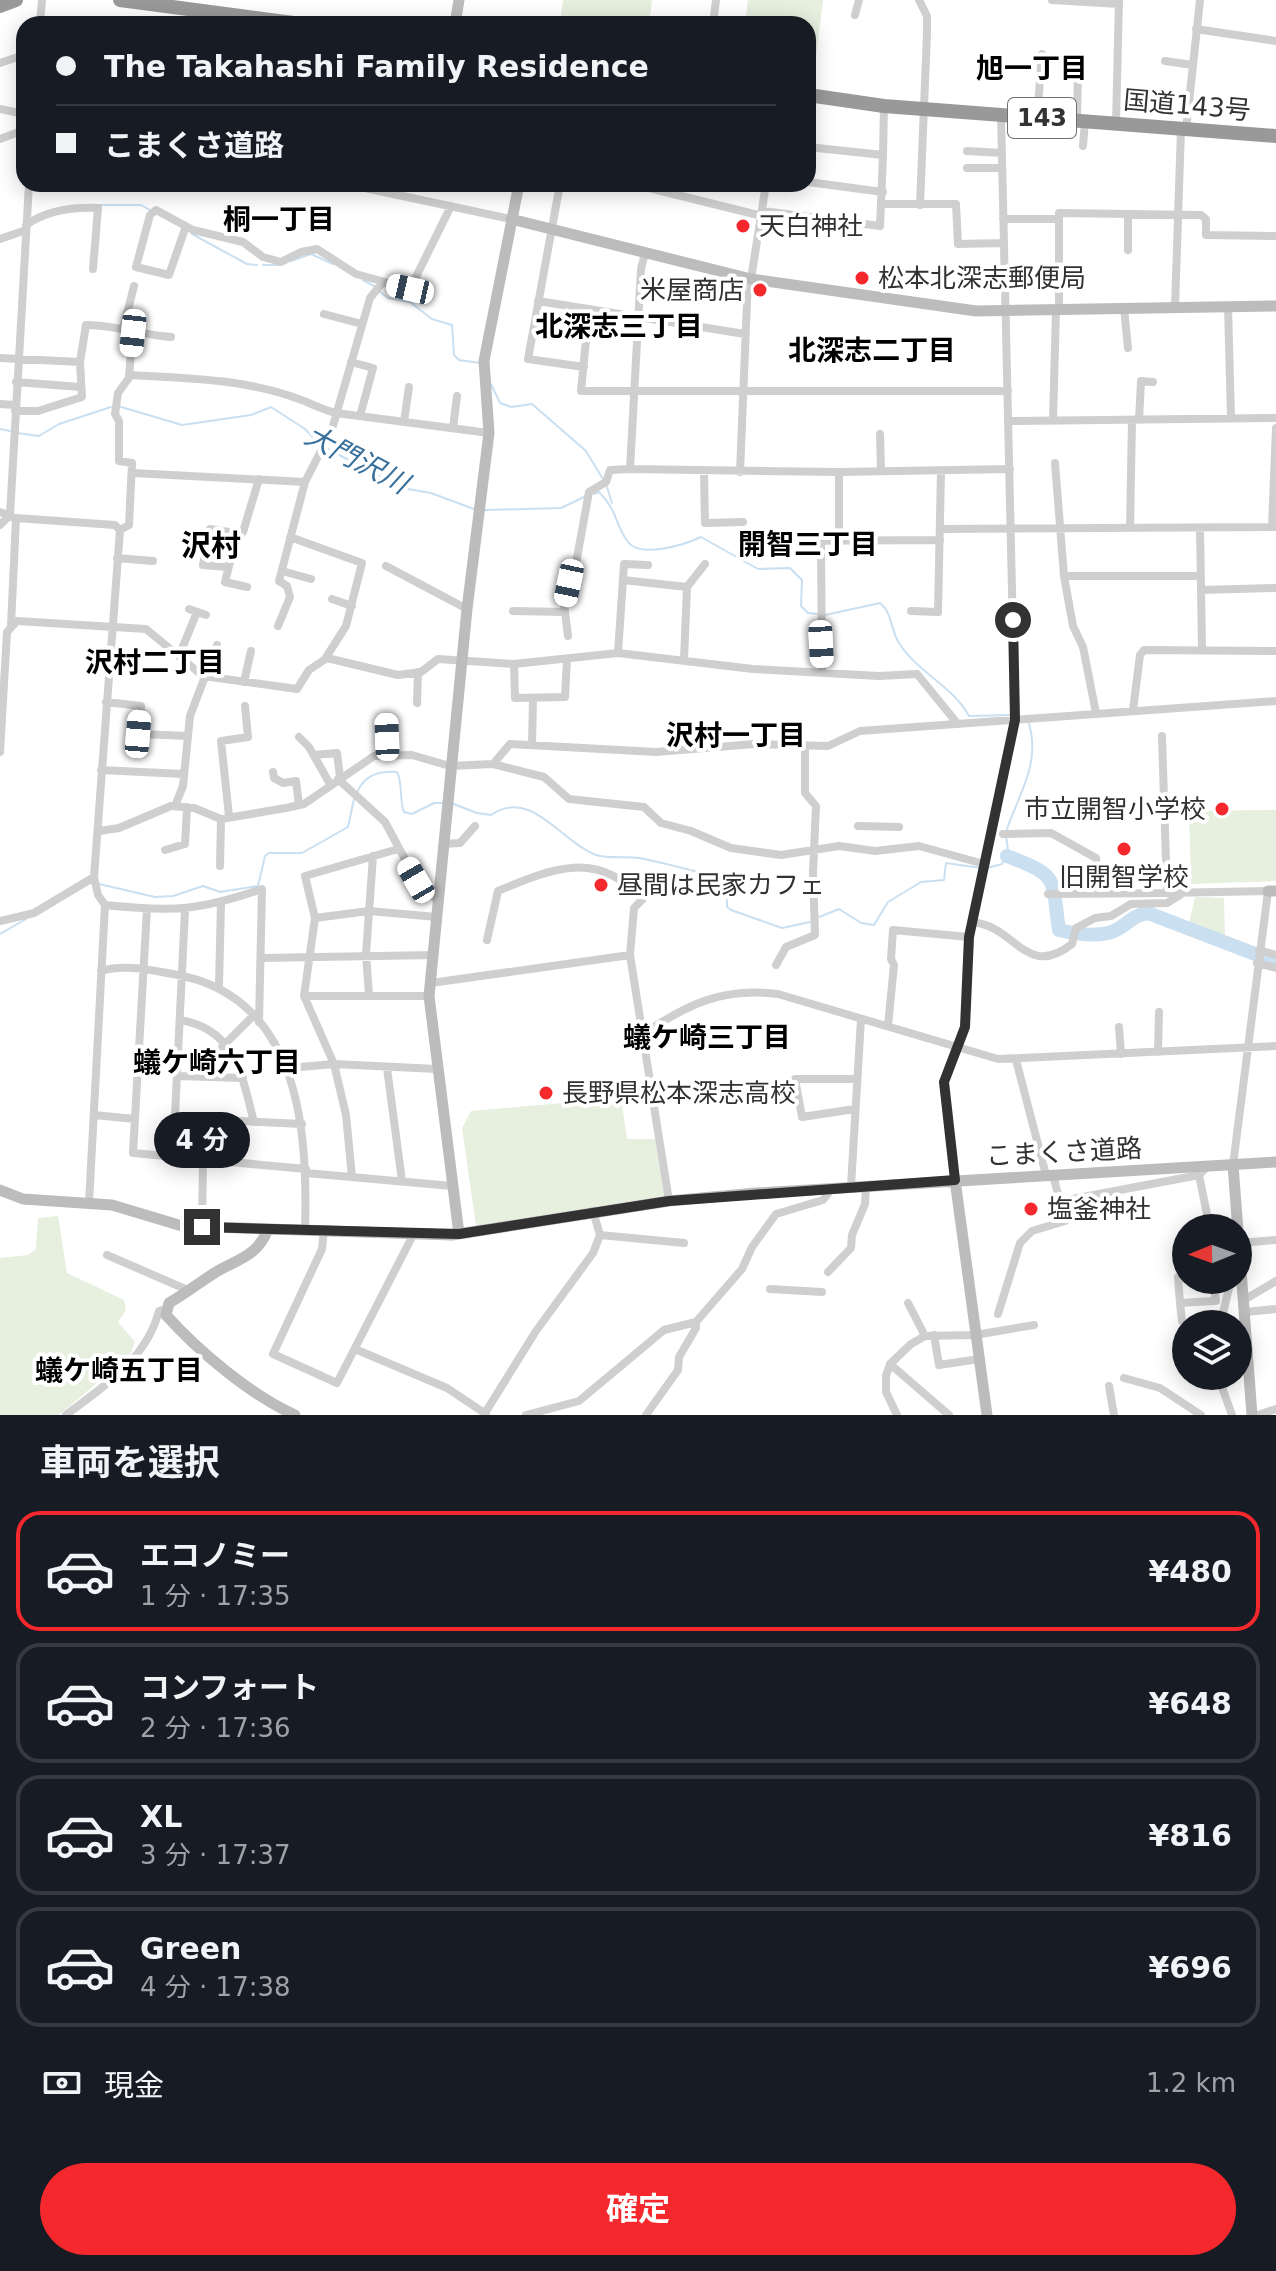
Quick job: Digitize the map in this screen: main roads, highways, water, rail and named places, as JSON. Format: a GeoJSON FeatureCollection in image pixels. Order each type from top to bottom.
{"type":"FeatureCollection","features":[{"type":"Feature","properties":{"kind":"highway"},"geometry":{"type":"LineString","coordinates":[[0,6],[16,0]]}},
{"type":"Feature","properties":{"kind":"highway"},"geometry":{"type":"LineString","coordinates":[[120,0],[241,16]]}},
{"type":"Feature","properties":{"kind":"highway","name":"国道143号"},"geometry":{"type":"LineString","coordinates":[[816,96],[884,106],[1276,136]]}},
{"type":"Feature","properties":{"kind":"waterway"},"geometry":{"type":"LineString","coordinates":[[98,205],[141,205],[150,210]]}},
{"type":"Feature","properties":{"kind":"waterway"},"geometry":{"type":"LineString","coordinates":[[192,234],[247,264],[257,265]]}},
{"type":"Feature","properties":{"kind":"waterway"},"geometry":{"type":"LineString","coordinates":[[291,261],[311,254],[333,264]]}},
{"type":"Feature","properties":{"kind":"waterway"},"geometry":{"type":"LineString","coordinates":[[263,265],[281,265]]}},
{"type":"Feature","properties":{"kind":"waterway"},"geometry":{"type":"LineString","coordinates":[[363,280],[374,286]]}},
{"type":"Feature","properties":{"kind":"waterway"},"geometry":{"type":"LineString","coordinates":[[379,291],[388,298],[410,302],[432,319],[452,325],[454,355],[459,360],[480,363]]}},
{"type":"Feature","properties":{"kind":"waterway"},"geometry":{"type":"LineString","coordinates":[[491,384],[500,403],[511,407],[532,404],[586,451],[604,481]]}},
{"type":"Feature","properties":{"kind":"waterway","name":"大門沢川"},"geometry":{"type":"LineString","coordinates":[[118,406],[182,425],[251,415],[271,407],[305,429],[320,445]]}},
{"type":"Feature","properties":{"kind":"waterway","name":"大門沢川"},"geometry":{"type":"LineString","coordinates":[[17,433],[39,436],[59,424],[111,407]]}},
{"type":"Feature","properties":{"kind":"waterway","name":"大門沢川"},"geometry":{"type":"LineString","coordinates":[[0,429],[10,431]]}},
{"type":"Feature","properties":{"kind":"waterway","name":"大門沢川"},"geometry":{"type":"LineString","coordinates":[[326,448],[402,488],[431,493],[474,509]]}},
{"type":"Feature","properties":{"kind":"waterway"},"geometry":{"type":"LineString","coordinates":[[607,487],[612,503]]}},
{"type":"Feature","properties":{"kind":"waterway","name":"大門沢川"},"geometry":{"type":"LineString","coordinates":[[594,494],[599,492],[605,499],[624,536],[634,547],[653,550],[701,537],[758,569],[790,568],[802,580],[801,606],[808,613],[819,614]]}},
{"type":"Feature","properties":{"kind":"waterway","name":"大門沢川"},"geometry":{"type":"LineString","coordinates":[[485,510],[561,508],[584,497]]}},
{"type":"Feature","properties":{"kind":"waterway","name":"大門沢川"},"geometry":{"type":"LineString","coordinates":[[825,615],[880,603],[887,611],[896,638],[907,654],[954,696],[969,716],[1013,715]]}},
{"type":"Feature","properties":{"kind":"waterway","name":"大門沢川"},"geometry":{"type":"LineString","coordinates":[[1007,829],[1031,764],[1032,736],[1028,721]]}},
{"type":"Feature","properties":{"kind":"waterway"},"geometry":{"type":"LineString","coordinates":[[357,793],[372,775],[397,772],[404,812],[412,814],[434,803],[445,803]]}},
{"type":"Feature","properties":{"kind":"waterway"},"geometry":{"type":"LineString","coordinates":[[99,884],[155,897],[173,896],[203,886],[220,892],[258,886],[265,856],[269,853],[302,853],[348,827],[354,799]]}},
{"type":"Feature","properties":{"kind":"waterway"},"geometry":{"type":"LineString","coordinates":[[451,803],[491,815],[506,808],[533,812],[596,855],[639,858],[723,878],[727,883],[727,907],[731,910],[782,928],[810,922]]}},
{"type":"Feature","properties":{"kind":"waterway","name":"大門沢川"},"geometry":{"type":"LineString","coordinates":[[987,868],[1002,864],[1008,850],[1006,836]]}},
{"type":"Feature","properties":{"kind":"waterway","name":"大門沢川"},"geometry":{"type":"LineString","coordinates":[[1007,856],[1037,869],[1050,881],[1059,930],[1105,934],[1148,913],[1276,962]]}},
{"type":"Feature","properties":{"kind":"waterway"},"geometry":{"type":"LineString","coordinates":[[819,917],[839,909],[861,923],[874,925],[888,902],[921,882],[944,880],[946,863],[981,868]]}},
{"type":"Feature","properties":{"kind":"waterway"},"geometry":{"type":"LineString","coordinates":[[0,934],[26,919]]}},
{"type":"Feature","properties":{"kind":"place","name":"天白神社"},"geometry":{"type":"Point","coordinates":[743,226]}},
{"type":"Feature","properties":{"kind":"place","name":"松本北深志郵便局"},"geometry":{"type":"Point","coordinates":[862,278]}},
{"type":"Feature","properties":{"kind":"place","name":"米屋商店"},"geometry":{"type":"Point","coordinates":[760,290]}},
{"type":"Feature","properties":{"kind":"place","name":"市立開智小学校"},"geometry":{"type":"Point","coordinates":[1222,809]}},
{"type":"Feature","properties":{"kind":"place","name":"旧開智学校"},"geometry":{"type":"Point","coordinates":[1124,849]}},
{"type":"Feature","properties":{"kind":"place","name":"昼間は民家カフェ"},"geometry":{"type":"Point","coordinates":[601,885]}},
{"type":"Feature","properties":{"kind":"place","name":"長野県松本深志高校"},"geometry":{"type":"Point","coordinates":[546,1093]}},
{"type":"Feature","properties":{"kind":"place","name":"塩釜神社"},"geometry":{"type":"Point","coordinates":[1031,1209]}},
{"type":"Feature","properties":{"kind":"district","name":"旭一丁目"},"geometry":{"type":"Point","coordinates":[1032,68]}},
{"type":"Feature","properties":{"kind":"district","name":"桐一丁目"},"geometry":{"type":"Point","coordinates":[279,219]}},
{"type":"Feature","properties":{"kind":"district","name":"北深志三丁目"},"geometry":{"type":"Point","coordinates":[619,326]}},
{"type":"Feature","properties":{"kind":"district","name":"北深志二丁目"},"geometry":{"type":"Point","coordinates":[872,350]}},
{"type":"Feature","properties":{"kind":"district","name":"開智三丁目"},"geometry":{"type":"Point","coordinates":[808,544]}},
{"type":"Feature","properties":{"kind":"district","name":"沢村"},"geometry":{"type":"Point","coordinates":[211,546]}},
{"type":"Feature","properties":{"kind":"district","name":"沢村二丁目"},"geometry":{"type":"Point","coordinates":[155,662]}},
{"type":"Feature","properties":{"kind":"district","name":"沢村一丁目"},"geometry":{"type":"Point","coordinates":[736,735]}},
{"type":"Feature","properties":{"kind":"district","name":"蟻ケ崎三丁目"},"geometry":{"type":"Point","coordinates":[707,1037]}},
{"type":"Feature","properties":{"kind":"district","name":"蟻ケ崎六丁目"},"geometry":{"type":"Point","coordinates":[217,1062]}},
{"type":"Feature","properties":{"kind":"district","name":"蟻ケ崎五丁目"},"geometry":{"type":"Point","coordinates":[119,1370]}}]}
